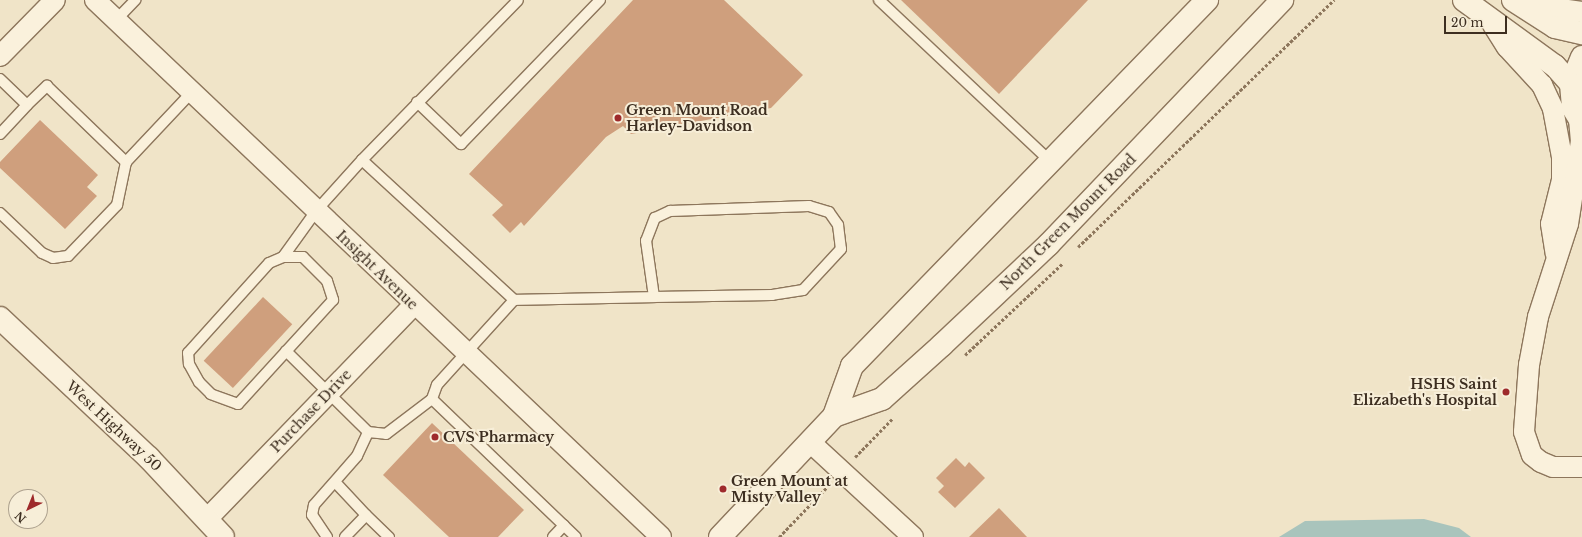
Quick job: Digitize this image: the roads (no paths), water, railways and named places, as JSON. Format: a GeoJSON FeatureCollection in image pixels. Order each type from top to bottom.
{"type":"FeatureCollection","features":[{"type":"Feature","properties":{"kind":"street"},"geometry":{"type":"LineString","coordinates":[[0,56],[55,0]]}},
{"type":"Feature","properties":{"kind":"street","name":"Insight Avenue"},"geometry":{"type":"LineString","coordinates":[[95,0],[414,305],[661,537]]}},
{"type":"Feature","properties":{"kind":"street","name":"North Green Mount Road"},"geometry":{"type":"LineString","coordinates":[[720,537],[834,416],[852,366],[1049,160],[1207,0]]}},
{"type":"Feature","properties":{"kind":"street","name":"North Green Mount Road"},"geometry":{"type":"LineString","coordinates":[[834,416],[882,399],[963,325],[1048,245],[1282,0]]}},
{"type":"Feature","properties":{"kind":"street"},"geometry":{"type":"LineString","coordinates":[[1464,0],[1493,24],[1555,66],[1571,84]]}},
{"type":"Feature","properties":{"kind":"street"},"geometry":{"type":"LineString","coordinates":[[1513,0],[1555,27],[1582,34]]}},
{"type":"Feature","properties":{"kind":"street"},"geometry":{"type":"LineString","coordinates":[[1530,0],[1546,7],[1582,12]]}},
{"type":"Feature","properties":{"kind":"street"},"geometry":{"type":"LineString","coordinates":[[1493,24],[1507,47],[1542,85],[1553,109],[1562,157],[1562,180],[1551,224],[1557,256]]}},
{"type":"Feature","properties":{"kind":"street"},"geometry":{"type":"LineString","coordinates":[[1582,57],[1571,84],[1574,108],[1580,121],[1581,141],[1568,224],[1538,317],[1529,365],[1524,432],[1532,455],[1541,462],[1553,467],[1582,467]]}},
{"type":"Feature","properties":{"kind":"street"},"geometry":{"type":"LineString","coordinates":[[1568,224],[1582,208]]}},
{"type":"Feature","properties":{"kind":"street","name":"Purchase Drive"},"geometry":{"type":"LineString","coordinates":[[208,518],[328,392],[414,305]]}},
{"type":"Feature","properties":{"kind":"street","name":"West Highway 50"},"geometry":{"type":"LineString","coordinates":[[2,325],[208,518],[223,537]]}},
{"type":"Feature","properties":{"kind":"street"},"geometry":{"type":"LineString","coordinates":[[810,442],[913,537]]}},
{"type":"Feature","properties":{"kind":"lane"},"geometry":{"type":"LineString","coordinates":[[116,20],[135,0]]}},
{"type":"Feature","properties":{"kind":"lane"},"geometry":{"type":"LineString","coordinates":[[283,256],[303,257],[327,281],[333,300],[238,404],[211,394],[199,382],[189,364],[188,353],[270,263],[283,256],[316,211],[362,160],[518,0]]}},
{"type":"Feature","properties":{"kind":"lane"},"geometry":{"type":"LineString","coordinates":[[417,102],[461,144],[600,0]]}},
{"type":"Feature","properties":{"kind":"lane"},"geometry":{"type":"LineString","coordinates":[[879,0],[1049,160]]}},
{"type":"Feature","properties":{"kind":"lane"},"geometry":{"type":"LineString","coordinates":[[0,79],[27,105]]}},
{"type":"Feature","properties":{"kind":"lane"},"geometry":{"type":"LineString","coordinates":[[0,134],[47,86],[126,162]]}},
{"type":"Feature","properties":{"kind":"lane"},"geometry":{"type":"LineString","coordinates":[[0,213],[42,253],[53,258],[68,256],[117,205],[126,162],[192,92]]}},
{"type":"Feature","properties":{"kind":"lane"},"geometry":{"type":"LineString","coordinates":[[362,160],[514,300],[772,295],[803,290],[841,249],[838,225],[829,212],[809,206],[670,211],[655,218],[646,241],[654,297]]}},
{"type":"Feature","properties":{"kind":"lane"},"geometry":{"type":"LineString","coordinates":[[286,351],[368,432],[386,434],[432,399],[437,385],[514,300]]}},
{"type":"Feature","properties":{"kind":"lane"},"geometry":{"type":"LineString","coordinates":[[432,399],[576,537]]}},
{"type":"Feature","properties":{"kind":"lane"},"geometry":{"type":"LineString","coordinates":[[327,537],[312,515],[314,506],[358,456],[368,432]]}},
{"type":"Feature","properties":{"kind":"lane"},"geometry":{"type":"LineString","coordinates":[[335,482],[389,537]]}},
{"type":"Feature","properties":{"kind":"lane"},"geometry":{"type":"LineString","coordinates":[[345,537],[366,515]]}},
{"type":"Feature","properties":{"kind":"lane"},"geometry":{"type":"LineString","coordinates":[[553,537],[564,526]]}},
{"type":"Feature","properties":{"kind":"water"},"geometry":{"type":"Polygon","coordinates":[[[1424,519],[1459,528],[1471,537],[1279,537],[1305,521],[1424,519]]]}},
{"type":"Feature","properties":{"kind":"place","name":"Green Mount Road Harley-Davidson"},"geometry":{"type":"Point","coordinates":[618,118]}},
{"type":"Feature","properties":{"kind":"place","name":"HSHS Saint Elizabeth's Hospital"},"geometry":{"type":"Point","coordinates":[1506,392]}},
{"type":"Feature","properties":{"kind":"place","name":"CVS Pharmacy"},"geometry":{"type":"Point","coordinates":[435,437]}},
{"type":"Feature","properties":{"kind":"place","name":"Green Mount at Misty Valley"},"geometry":{"type":"Point","coordinates":[723,489]}}]}
